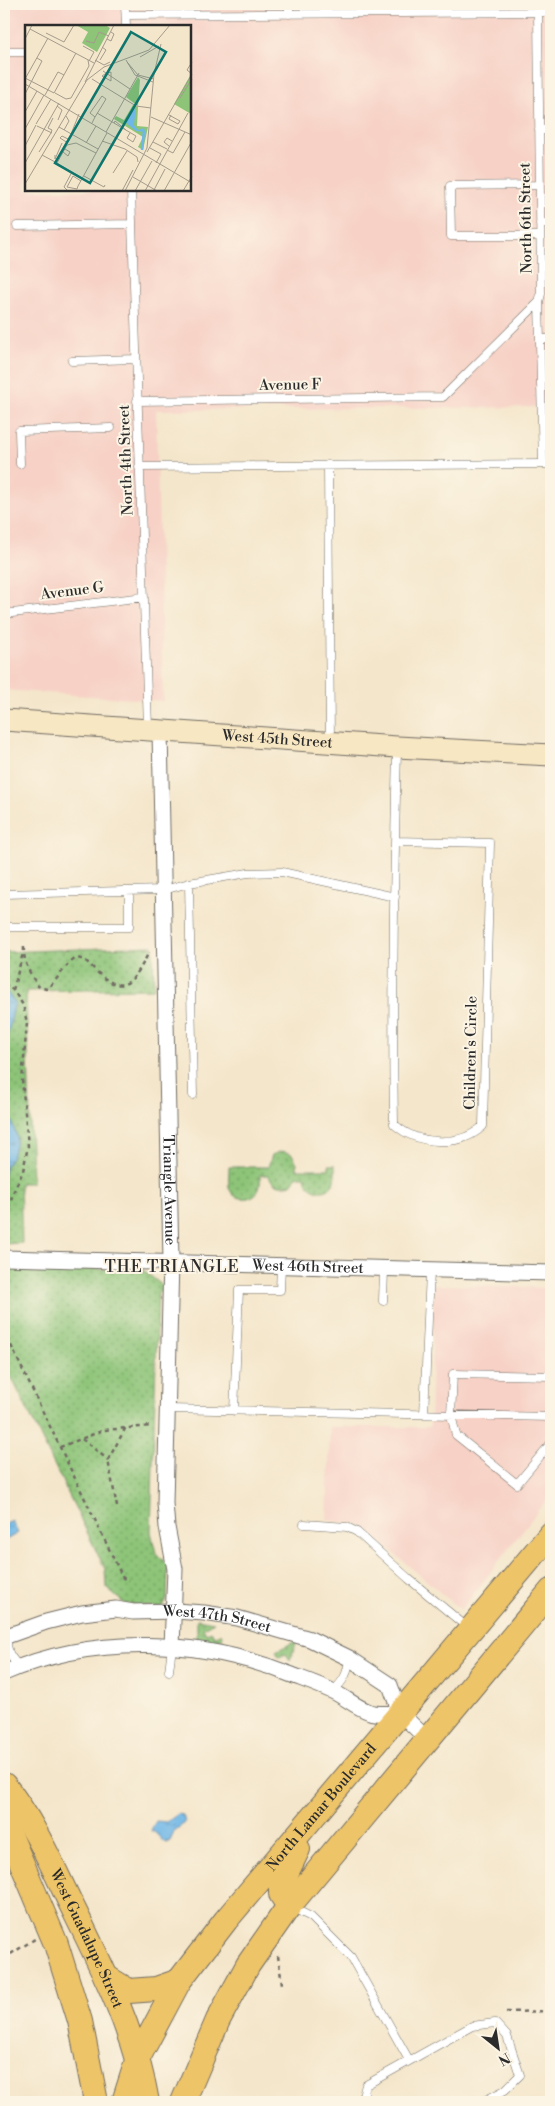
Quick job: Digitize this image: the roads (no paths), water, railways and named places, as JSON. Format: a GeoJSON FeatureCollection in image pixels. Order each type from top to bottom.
{"type":"FeatureCollection","features":[{"type":"Feature","properties":{"kind":"main road","name":"West 45th Street"},"geometry":{"type":"LineString","coordinates":[[4,720],[397,747],[551,754]]}},
{"type":"Feature","properties":{"kind":"main road","name":"North Lamar Boulevard"},"geometry":{"type":"LineString","coordinates":[[124,2102],[138,2058],[179,1981],[226,1920],[551,1534]]}},
{"type":"Feature","properties":{"kind":"main road"},"geometry":{"type":"LineString","coordinates":[[183,2102],[218,2020],[243,1972],[289,1906],[427,1738],[549,1596]]}},
{"type":"Feature","properties":{"kind":"main road","name":"West Guadalupe Street"},"geometry":{"type":"LineString","coordinates":[[4,1785],[22,1808],[63,1886],[106,1977],[138,2058],[147,2102]]}},
{"type":"Feature","properties":{"kind":"main road"},"geometry":{"type":"LineString","coordinates":[[289,1906],[281,1894],[281,1884],[288,1866],[322,1806]]}},
{"type":"Feature","properties":{"kind":"main road","name":"West Guadalupe Street"},"geometry":{"type":"LineString","coordinates":[[4,1821],[56,1944],[80,2021],[96,2102]]}},
{"type":"Feature","properties":{"kind":"main road"},"geometry":{"type":"LineString","coordinates":[[106,1977],[128,1990],[156,1989],[179,1981]]}},
{"type":"Feature","properties":{"kind":"street","name":"Triangle Avenue"},"geometry":{"type":"LineString","coordinates":[[154,730],[164,890],[171,1262],[165,1503],[175,1569],[175,1611],[172,1646]]}},
{"type":"Feature","properties":{"kind":"street","name":"West 46th Street"},"geometry":{"type":"LineString","coordinates":[[4,1258],[551,1274]]}},
{"type":"Feature","properties":{"kind":"street","name":"West 47th Street"},"geometry":{"type":"LineString","coordinates":[[6,1637],[46,1622],[116,1609],[133,1612],[175,1611],[228,1617],[274,1628],[310,1639],[349,1658],[390,1686],[400,1713],[427,1738]]}},
{"type":"Feature","properties":{"kind":"street"},"geometry":{"type":"LineString","coordinates":[[4,1673],[19,1666],[54,1656],[94,1648],[134,1645],[172,1646],[216,1652],[254,1661],[333,1692],[370,1712],[400,1713]]}},
{"type":"Feature","properties":{"kind":"lane"},"geometry":{"type":"LineString","coordinates":[[125,4],[126,25]]}},
{"type":"Feature","properties":{"kind":"lane"},"geometry":{"type":"LineString","coordinates":[[289,4],[290,14]]}},
{"type":"Feature","properties":{"kind":"lane","name":"North 6th Street"},"geometry":{"type":"LineString","coordinates":[[538,12],[541,294],[539,302],[541,382],[547,464]]}},
{"type":"Feature","properties":{"kind":"lane"},"geometry":{"type":"LineString","coordinates":[[126,15],[551,12]]}},
{"type":"Feature","properties":{"kind":"lane"},"geometry":{"type":"LineString","coordinates":[[4,52],[25,52]]}},
{"type":"Feature","properties":{"kind":"lane"},"geometry":{"type":"LineString","coordinates":[[539,130],[551,130]]}},
{"type":"Feature","properties":{"kind":"lane"},"geometry":{"type":"LineString","coordinates":[[540,185],[450,186],[451,236],[540,236]]}},
{"type":"Feature","properties":{"kind":"lane","name":"North 4th Street"},"geometry":{"type":"LineString","coordinates":[[131,191],[144,597],[154,730]]}},
{"type":"Feature","properties":{"kind":"lane"},"geometry":{"type":"LineString","coordinates":[[17,226],[132,224]]}},
{"type":"Feature","properties":{"kind":"lane"},"geometry":{"type":"LineString","coordinates":[[540,224],[551,224]]}},
{"type":"Feature","properties":{"kind":"lane","name":"Avenue F"},"geometry":{"type":"LineString","coordinates":[[137,401],[443,397],[539,302]]}},
{"type":"Feature","properties":{"kind":"lane"},"geometry":{"type":"LineString","coordinates":[[540,339],[551,339]]}},
{"type":"Feature","properties":{"kind":"lane"},"geometry":{"type":"LineString","coordinates":[[72,361],[136,359]]}},
{"type":"Feature","properties":{"kind":"lane"},"geometry":{"type":"LineString","coordinates":[[541,382],[551,382]]}},
{"type":"Feature","properties":{"kind":"lane"},"geometry":{"type":"LineString","coordinates":[[20,464],[19,431],[110,428]]}},
{"type":"Feature","properties":{"kind":"lane"},"geometry":{"type":"LineString","coordinates":[[140,467],[547,464]]}},
{"type":"Feature","properties":{"kind":"lane"},"geometry":{"type":"LineString","coordinates":[[328,465],[330,742]]}},
{"type":"Feature","properties":{"kind":"lane","name":"Avenue G"},"geometry":{"type":"LineString","coordinates":[[4,614],[144,597]]}},
{"type":"Feature","properties":{"kind":"lane","name":"Children's Circle"},"geometry":{"type":"LineString","coordinates":[[395,842],[490,843],[483,1126],[476,1133],[461,1140],[440,1141],[414,1138],[402,1132],[394,1124],[395,842],[397,747]]}},
{"type":"Feature","properties":{"kind":"lane"},"geometry":{"type":"LineString","coordinates":[[4,894],[164,890],[189,883],[248,873],[282,872],[395,897]]}},
{"type":"Feature","properties":{"kind":"lane"},"geometry":{"type":"LineString","coordinates":[[189,883],[193,1096]]}},
{"type":"Feature","properties":{"kind":"lane"},"geometry":{"type":"LineString","coordinates":[[4,927],[129,927],[129,891]]}},
{"type":"Feature","properties":{"kind":"lane"},"geometry":{"type":"LineString","coordinates":[[234,1411],[239,1290],[280,1290],[281,1266]]}},
{"type":"Feature","properties":{"kind":"lane"},"geometry":{"type":"LineString","coordinates":[[382,1301],[384,1269]]}},
{"type":"Feature","properties":{"kind":"lane"},"geometry":{"type":"LineString","coordinates":[[424,1415],[430,1271]]}},
{"type":"Feature","properties":{"kind":"lane"},"geometry":{"type":"LineString","coordinates":[[551,1376],[453,1374],[451,1416],[456,1435],[517,1484],[551,1443]]}},
{"type":"Feature","properties":{"kind":"lane"},"geometry":{"type":"LineString","coordinates":[[168,1409],[451,1416],[551,1416]]}},
{"type":"Feature","properties":{"kind":"lane"},"geometry":{"type":"LineString","coordinates":[[304,1524],[347,1527],[357,1532],[471,1631]]}},
{"type":"Feature","properties":{"kind":"lane"},"geometry":{"type":"LineString","coordinates":[[6,1637],[6,1646],[10,1657],[19,1666]]}},
{"type":"Feature","properties":{"kind":"lane"},"geometry":{"type":"LineString","coordinates":[[169,1671],[172,1646]]}},
{"type":"Feature","properties":{"kind":"lane"},"geometry":{"type":"LineString","coordinates":[[333,1692],[343,1682],[348,1670],[349,1658]]}},
{"type":"Feature","properties":{"kind":"lane"},"geometry":{"type":"LineString","coordinates":[[289,1906],[311,1918],[351,1957],[409,2060]]}},
{"type":"Feature","properties":{"kind":"lane"},"geometry":{"type":"LineString","coordinates":[[361,2102],[366,2085],[472,2026],[495,2024],[507,2036],[520,2075],[505,2090],[482,2102]]}},
{"type":"Feature","properties":{"kind":"water"},"geometry":{"type":"Polygon","coordinates":[[[4,989],[15,1002],[4,1052],[4,989]]]}},
{"type":"Feature","properties":{"kind":"water"},"geometry":{"type":"Polygon","coordinates":[[[4,1059],[6,1078],[4,1098],[4,1059]]]}},
{"type":"Feature","properties":{"kind":"water"},"geometry":{"type":"Polygon","coordinates":[[[4,1098],[17,1137],[13,1154],[4,1174],[4,1098]]]}},
{"type":"Feature","properties":{"kind":"water"},"geometry":{"type":"Polygon","coordinates":[[[12,1521],[18,1533],[4,1541],[4,1525],[12,1521]]]}},
{"type":"Feature","properties":{"kind":"water"},"geometry":{"type":"Polygon","coordinates":[[[178,1814],[183,1815],[185,1823],[175,1830],[170,1841],[166,1843],[156,1833],[151,1831],[156,1821],[167,1822],[178,1814]]]}},
{"type":"Feature","properties":{"kind":"district","name":"THE TRIANGLE"},"geometry":{"type":"Point","coordinates":[172,1267]}}]}
